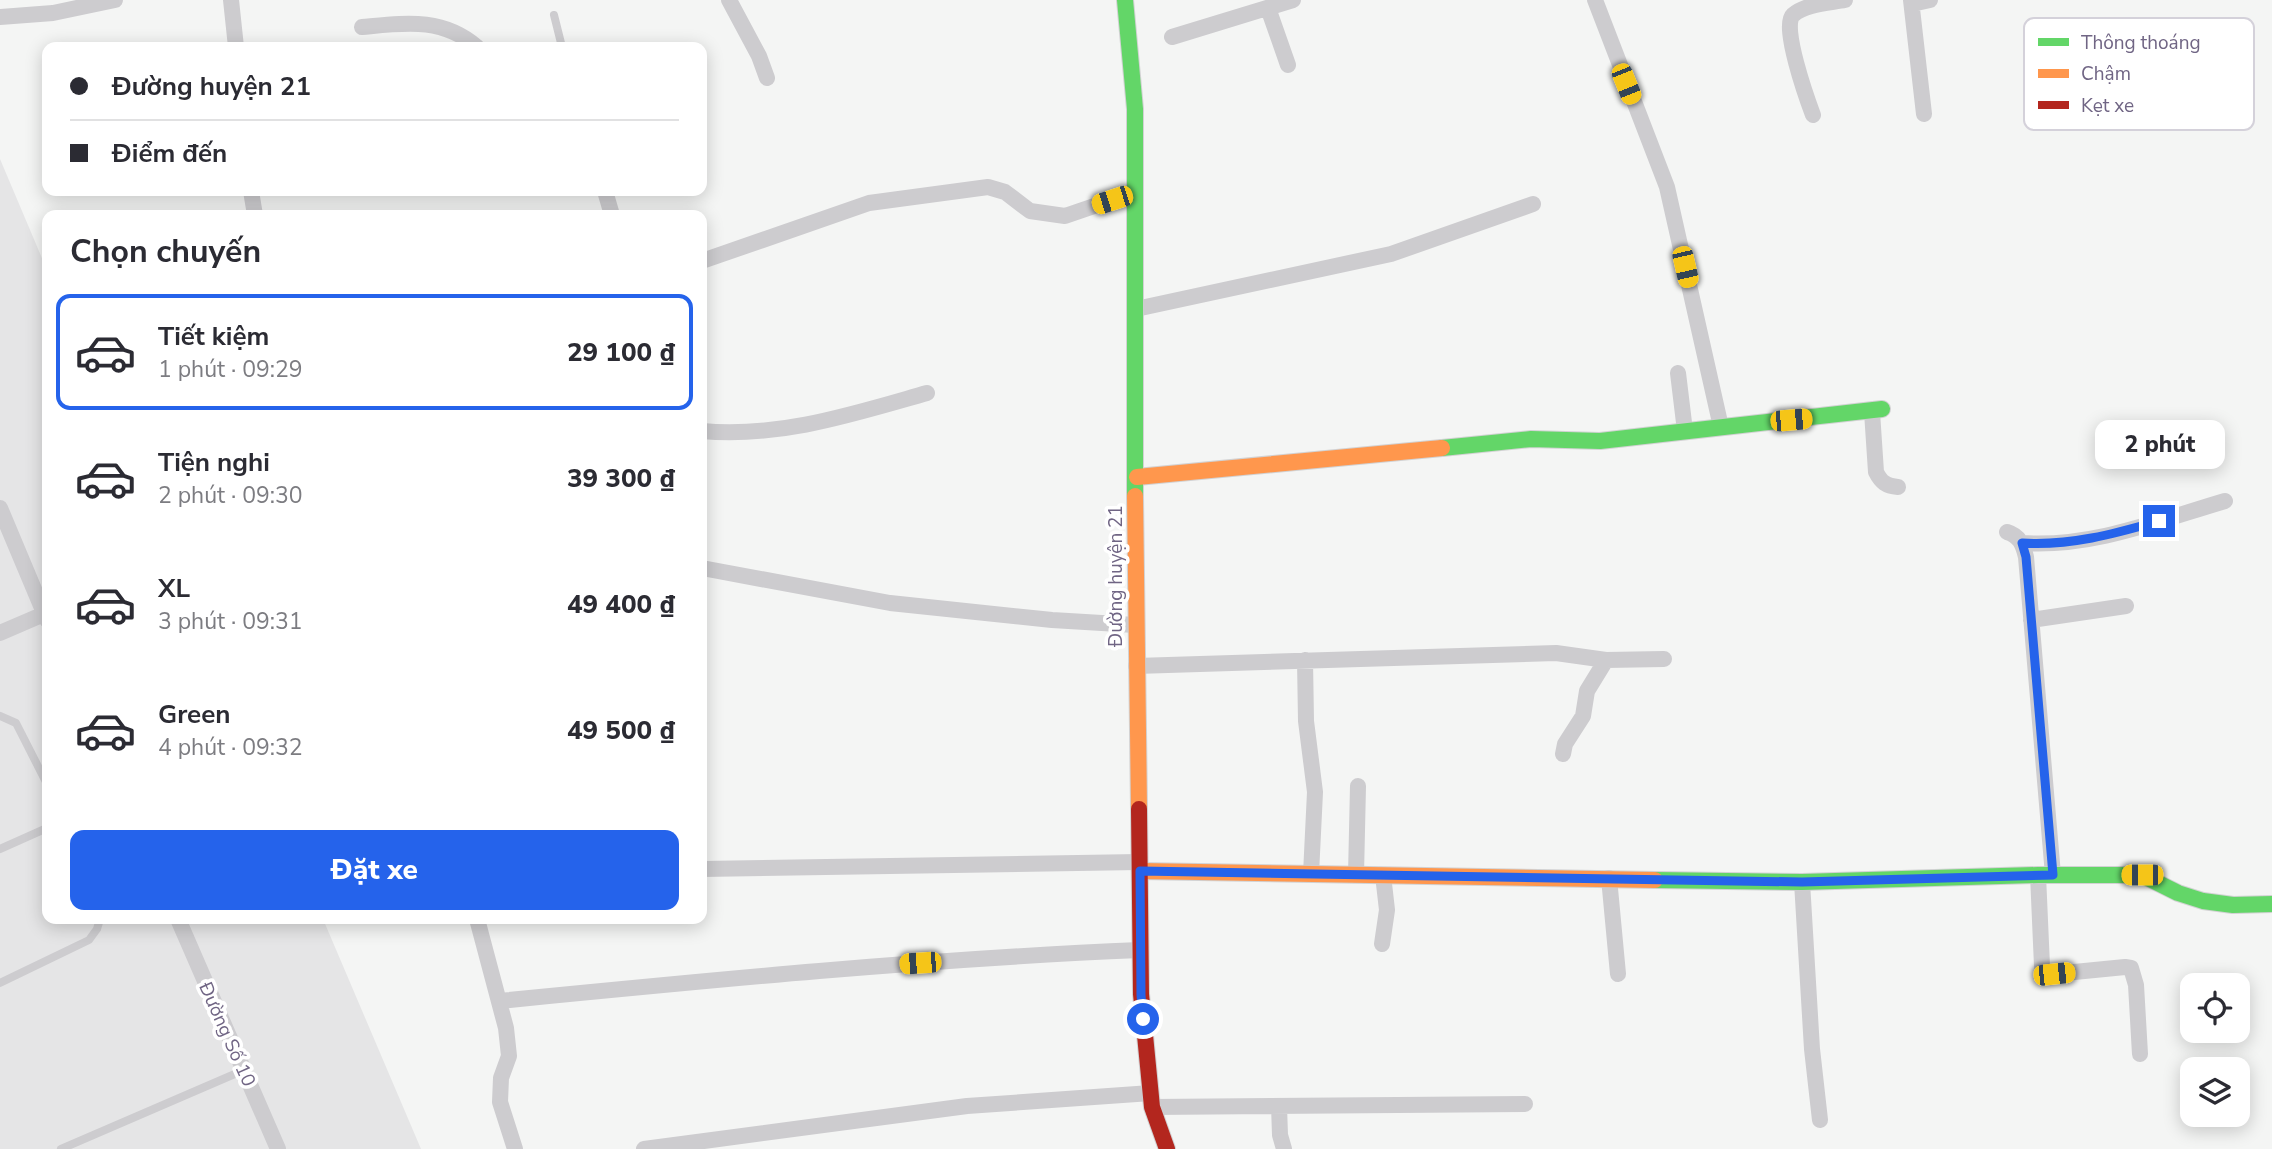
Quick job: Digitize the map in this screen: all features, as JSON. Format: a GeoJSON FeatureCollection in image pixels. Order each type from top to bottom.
{"type":"FeatureCollection","features":[{"type":"Feature","properties":{"kind":"street"},"geometry":{"type":"LineString","coordinates":[[0,16],[52,13],[114,0]]}},
{"type":"Feature","properties":{"kind":"street"},"geometry":{"type":"LineString","coordinates":[[231,0],[235,42]]}},
{"type":"Feature","properties":{"kind":"street"},"geometry":{"type":"LineString","coordinates":[[729,0],[759,56],[767,78]]}},
{"type":"Feature","properties":{"kind":"street","name":"Đường huyện 21"},"geometry":{"type":"LineString","coordinates":[[1125,0],[1135,109],[1135,625],[1141,995],[1152,1100],[1167,1149]]}},
{"type":"Feature","properties":{"kind":"street"},"geometry":{"type":"LineString","coordinates":[[1172,37],[1293,0]]}},
{"type":"Feature","properties":{"kind":"street"},"geometry":{"type":"LineString","coordinates":[[1595,0],[1667,187],[1721,427]]}},
{"type":"Feature","properties":{"kind":"street"},"geometry":{"type":"LineString","coordinates":[[1813,115],[1797,64],[1789,21],[1804,9],[1845,0]]}},
{"type":"Feature","properties":{"kind":"street"},"geometry":{"type":"LineString","coordinates":[[1924,114],[1912,2],[1930,0]]}},
{"type":"Feature","properties":{"kind":"street"},"geometry":{"type":"LineString","coordinates":[[1268,8],[1288,65]]}},
{"type":"Feature","properties":{"kind":"street"},"geometry":{"type":"LineString","coordinates":[[362,27],[427,24],[458,33],[470,42]]}},
{"type":"Feature","properties":{"kind":"street"},"geometry":{"type":"LineString","coordinates":[[707,259],[869,203],[988,187],[1004,192],[1030,211],[1065,216],[1135,192]]}},
{"type":"Feature","properties":{"kind":"street"},"geometry":{"type":"LineString","coordinates":[[1136,309],[1391,254],[1533,204]]}},
{"type":"Feature","properties":{"kind":"street"},"geometry":{"type":"LineString","coordinates":[[1678,373],[1685,431]]}},
{"type":"Feature","properties":{"kind":"street"},"geometry":{"type":"LineString","coordinates":[[707,432],[732,434],[766,432],[847,416],[927,393]]}},
{"type":"Feature","properties":{"kind":"street"},"geometry":{"type":"LineString","coordinates":[[1137,477],[1531,439],[1600,440],[1877,411],[1876,471],[1887,486],[1898,488]]}},
{"type":"Feature","properties":{"kind":"street"},"geometry":{"type":"LineString","coordinates":[[2022,543],[2057,543],[2098,538],[2225,501]]}},
{"type":"Feature","properties":{"kind":"street"},"geometry":{"type":"LineString","coordinates":[[0,508],[42,608]]}},
{"type":"Feature","properties":{"kind":"street"},"geometry":{"type":"LineString","coordinates":[[2007,532],[2014,534],[2022,543],[2026,557],[2046,875],[2042,966],[2044,972],[2054,974],[2131,968],[2136,985],[2140,1054]]}},
{"type":"Feature","properties":{"kind":"street"},"geometry":{"type":"LineString","coordinates":[[707,569],[890,603],[1052,620],[1135,625]]}},
{"type":"Feature","properties":{"kind":"street"},"geometry":{"type":"LineString","coordinates":[[2031,620],[2126,606]]}},
{"type":"Feature","properties":{"kind":"street"},"geometry":{"type":"LineString","coordinates":[[0,633],[42,618]]}},
{"type":"Feature","properties":{"kind":"street"},"geometry":{"type":"LineString","coordinates":[[1136,666],[1556,653],[1606,660],[1664,659]]}},
{"type":"Feature","properties":{"kind":"street"},"geometry":{"type":"LineString","coordinates":[[1305,660],[1306,721],[1315,792],[1311,874]]}},
{"type":"Feature","properties":{"kind":"street"},"geometry":{"type":"LineString","coordinates":[[1563,754],[1565,744],[1583,716],[1587,691],[1606,660]]}},
{"type":"Feature","properties":{"kind":"street"},"geometry":{"type":"LineString","coordinates":[[1356,875],[1358,786]]}},
{"type":"Feature","properties":{"kind":"street"},"geometry":{"type":"LineString","coordinates":[[707,869],[1139,867],[1311,874],[1802,882],[2142,875],[2178,893],[2203,901],[2233,905],[2272,904]]}},
{"type":"Feature","properties":{"kind":"street"},"geometry":{"type":"LineString","coordinates":[[1382,944],[1387,910],[1383,875]]}},
{"type":"Feature","properties":{"kind":"street"},"geometry":{"type":"LineString","coordinates":[[1609,878],[1618,974]]}},
{"type":"Feature","properties":{"kind":"street"},"geometry":{"type":"LineString","coordinates":[[1802,882],[1812,1049],[1820,1120]]}},
{"type":"Feature","properties":{"kind":"street","name":"Đường Số 10"},"geometry":{"type":"LineString","coordinates":[[180,924],[278,1149]]}},
{"type":"Feature","properties":{"kind":"street"},"geometry":{"type":"LineString","coordinates":[[478,924],[506,1028],[509,1056],[501,1078],[500,1102],[515,1149]]}},
{"type":"Feature","properties":{"kind":"street"},"geometry":{"type":"LineString","coordinates":[[499,1001],[792,973],[1140,950]]}},
{"type":"Feature","properties":{"kind":"street"},"geometry":{"type":"LineString","coordinates":[[644,1149],[967,1106],[1152,1100],[1279,1106],[1525,1104]]}},
{"type":"Feature","properties":{"kind":"street"},"geometry":{"type":"LineString","coordinates":[[1279,1106],[1280,1135],[1284,1149]]}},
{"type":"Feature","properties":{"kind":"lane"},"geometry":{"type":"LineString","coordinates":[[554,15],[561,42]]}},
{"type":"Feature","properties":{"kind":"lane"},"geometry":{"type":"LineString","coordinates":[[0,716],[16,723],[42,774]]}},
{"type":"Feature","properties":{"kind":"lane"},"geometry":{"type":"LineString","coordinates":[[0,849],[42,830]]}},
{"type":"Feature","properties":{"kind":"lane"},"geometry":{"type":"LineString","coordinates":[[0,984],[89,940],[98,924]]}},
{"type":"Feature","properties":{"kind":"lane"},"geometry":{"type":"LineString","coordinates":[[61,1149],[244,1070]]}},
{"type":"Feature","properties":{"kind":"shaded area"},"geometry":{"type":"Polygon","coordinates":[[[0,159],[42,258],[42,924],[325,924],[421,1149],[0,1149],[0,159]]]}},
{"type":"Feature","properties":{"kind":"traffic: fast"},"geometry":{"type":"LineString","coordinates":[[1125,0],[1135,109],[1135,496]]}},
{"type":"Feature","properties":{"kind":"traffic: fast"},"geometry":{"type":"LineString","coordinates":[[1442,448],[1531,439],[1600,441],[1882,409]]}},
{"type":"Feature","properties":{"kind":"traffic: fast"},"geometry":{"type":"LineString","coordinates":[[1655,880],[1802,882],[2038,875],[2142,875],[2178,893],[2203,901],[2233,905],[2272,904]]}},
{"type":"Feature","properties":{"kind":"traffic: slow"},"geometry":{"type":"LineString","coordinates":[[1137,477],[1442,448]]}},
{"type":"Feature","properties":{"kind":"traffic: slow"},"geometry":{"type":"LineString","coordinates":[[1135,496],[1139,809]]}},
{"type":"Feature","properties":{"kind":"traffic: slow"},"geometry":{"type":"LineString","coordinates":[[1140,871],[1655,880]]}},
{"type":"Feature","properties":{"kind":"traffic: jam"},"geometry":{"type":"LineString","coordinates":[[1139,809],[1141,994],[1152,1107],[1167,1149]]}},
{"type":"Feature","properties":{"kind":"route"},"geometry":{"type":"LineString","coordinates":[[1143,1019],[1140,871],[1802,882],[2053,875],[2026,557],[2022,543],[2098,538],[2159,521]]}}]}
